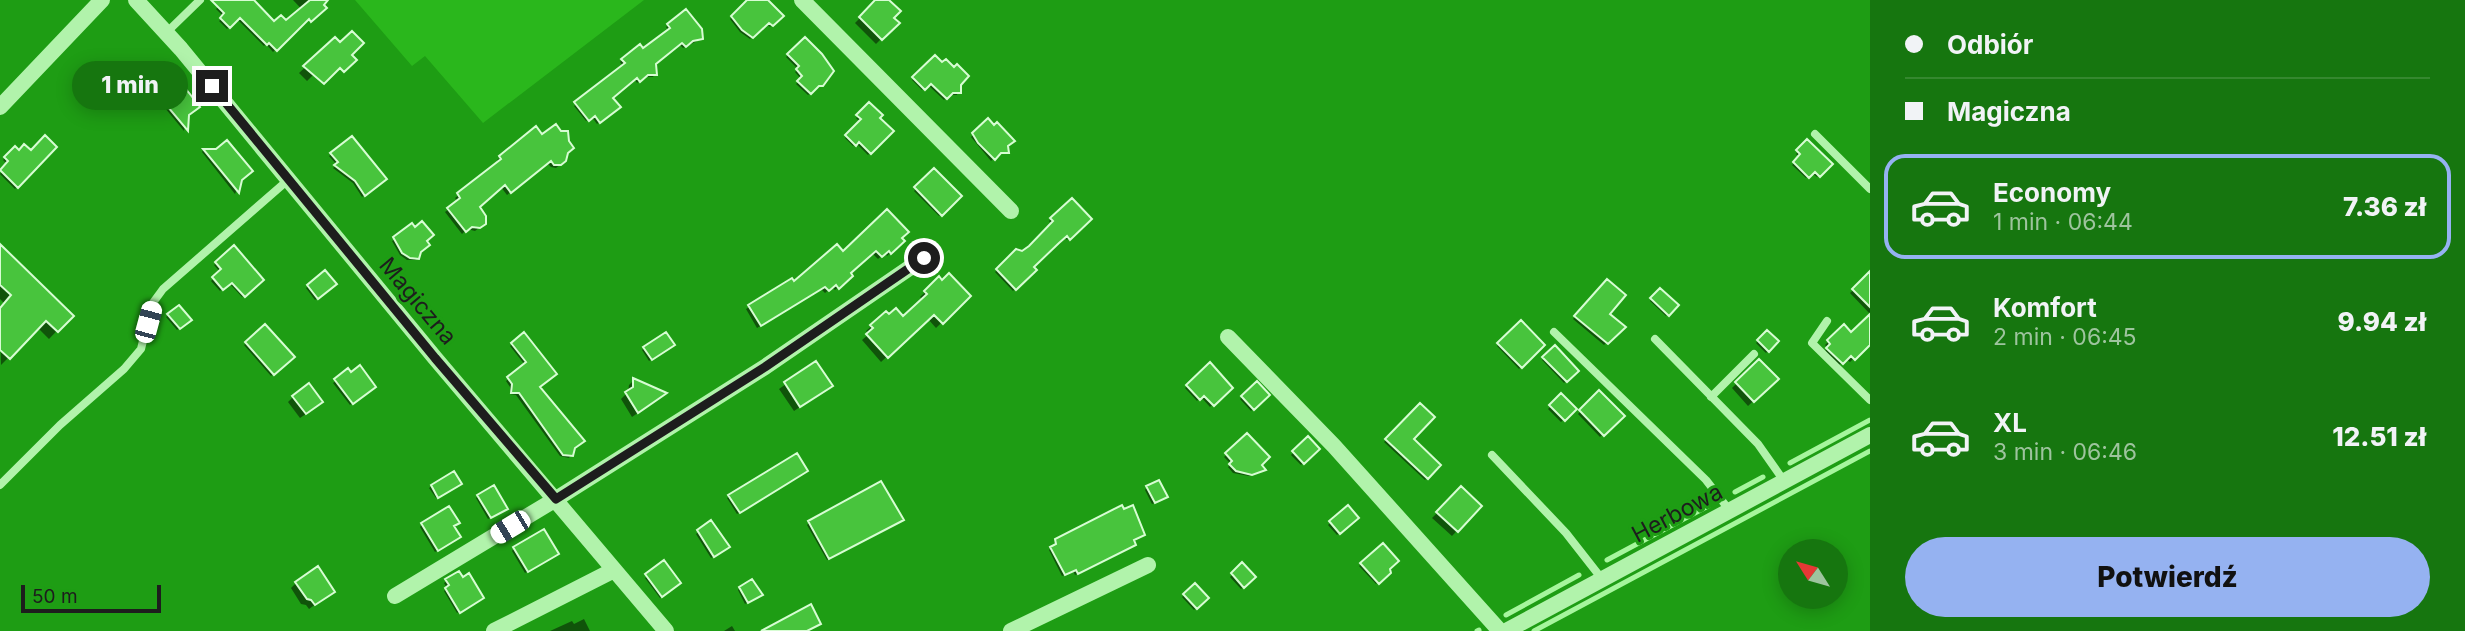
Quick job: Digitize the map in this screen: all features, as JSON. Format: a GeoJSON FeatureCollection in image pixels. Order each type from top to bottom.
{"type":"FeatureCollection","features":[{"type":"Feature","properties":{"kind":"street"},"geometry":{"type":"LineString","coordinates":[[0,107],[102,0]]}},
{"type":"Feature","properties":{"kind":"street","name":"Magiczna"},"geometry":{"type":"LineString","coordinates":[[136,0],[167,32],[666,631]]}},
{"type":"Feature","properties":{"kind":"street"},"geometry":{"type":"LineString","coordinates":[[802,0],[1011,211]]}},
{"type":"Feature","properties":{"kind":"street"},"geometry":{"type":"LineString","coordinates":[[395,596],[556,499],[765,367],[924,258]]}},
{"type":"Feature","properties":{"kind":"street"},"geometry":{"type":"LineString","coordinates":[[1228,337],[1334,446],[1500,631]]}},
{"type":"Feature","properties":{"kind":"street","name":"Herbowa"},"geometry":{"type":"LineString","coordinates":[[1506,631],[1870,435]]}},
{"type":"Feature","properties":{"kind":"street"},"geometry":{"type":"LineString","coordinates":[[1011,631],[1148,565]]}},
{"type":"Feature","properties":{"kind":"street"},"geometry":{"type":"LineString","coordinates":[[494,631],[614,570]]}},
{"type":"Feature","properties":{"kind":"lane"},"geometry":{"type":"LineString","coordinates":[[167,32],[200,0]]}},
{"type":"Feature","properties":{"kind":"lane"},"geometry":{"type":"LineString","coordinates":[[1815,134],[1870,189]]}},
{"type":"Feature","properties":{"kind":"lane"},"geometry":{"type":"LineString","coordinates":[[0,485],[60,425],[124,369],[141,349],[146,338],[152,304],[163,289],[288,180]]}},
{"type":"Feature","properties":{"kind":"lane"},"geometry":{"type":"LineString","coordinates":[[1827,321],[1812,343],[1870,400]]}},
{"type":"Feature","properties":{"kind":"lane"},"geometry":{"type":"LineString","coordinates":[[1553,332],[1706,480],[1730,510]]}},
{"type":"Feature","properties":{"kind":"lane"},"geometry":{"type":"LineString","coordinates":[[1655,339],[1758,444],[1784,481]]}},
{"type":"Feature","properties":{"kind":"lane"},"geometry":{"type":"LineString","coordinates":[[1711,397],[1754,354]]}},
{"type":"Feature","properties":{"kind":"lane"},"geometry":{"type":"LineString","coordinates":[[1492,455],[1566,533],[1602,579]]}},
{"type":"Feature","properties":{"kind":"green space"},"geometry":{"type":"Polygon","coordinates":[[[355,0],[644,0],[483,123],[425,56],[412,66],[355,0]]]}},
{"type":"Feature","properties":{"kind":"building"},"geometry":{"type":"Polygon","coordinates":[[[211,0],[254,0],[274,21],[281,15],[286,20],[310,0],[328,0],[324,5],[327,8],[311,22],[309,19],[277,51],[269,43],[267,45],[240,18],[230,28],[220,18],[224,13],[211,0]]]}},
{"type":"Feature","properties":{"kind":"building"},"geometry":{"type":"Polygon","coordinates":[[[747,0],[768,0],[784,16],[773,26],[769,23],[753,38],[742,30],[731,16],[747,0]]]}},
{"type":"Feature","properties":{"kind":"building"},"geometry":{"type":"Polygon","coordinates":[[[875,0],[889,0],[901,11],[894,18],[900,23],[882,40],[859,17],[875,0]]]}},
{"type":"Feature","properties":{"kind":"building"},"geometry":{"type":"Polygon","coordinates":[[[686,9],[702,29],[703,39],[693,41],[686,47],[682,43],[656,64],[657,75],[648,75],[640,82],[637,78],[613,98],[621,107],[600,123],[595,116],[589,121],[574,102],[625,63],[621,59],[640,44],[643,48],[670,28],[667,24],[686,9]]]}},
{"type":"Feature","properties":{"kind":"building"},"geometry":{"type":"Polygon","coordinates":[[[352,31],[364,43],[352,55],[357,60],[344,72],[340,68],[324,84],[303,66],[335,37],[340,42],[352,31]]]}},
{"type":"Feature","properties":{"kind":"building"},"geometry":{"type":"Polygon","coordinates":[[[805,37],[834,71],[823,86],[819,86],[811,94],[797,81],[802,76],[796,69],[799,66],[787,54],[805,37]]]}},
{"type":"Feature","properties":{"kind":"building"},"geometry":{"type":"Polygon","coordinates":[[[935,55],[942,62],[946,59],[954,67],[957,64],[969,76],[961,85],[961,93],[953,93],[947,99],[931,84],[925,90],[912,77],[935,55]]]}},
{"type":"Feature","properties":{"kind":"building"},"geometry":{"type":"Polygon","coordinates":[[[175,75],[200,107],[189,115],[188,131],[147,82],[164,85],[175,75]]]}},
{"type":"Feature","properties":{"kind":"building"},"geometry":{"type":"Polygon","coordinates":[[[869,102],[883,115],[880,118],[894,131],[871,154],[859,142],[856,146],[845,135],[861,119],[856,115],[869,102]]]}},
{"type":"Feature","properties":{"kind":"building"},"geometry":{"type":"Polygon","coordinates":[[[988,118],[994,125],[997,122],[1015,141],[1008,146],[1009,153],[1001,153],[995,160],[972,133],[988,118]]]}},
{"type":"Feature","properties":{"kind":"building"},"geometry":{"type":"Polygon","coordinates":[[[556,124],[561,131],[568,131],[569,141],[574,148],[568,153],[566,161],[561,165],[554,165],[551,161],[511,193],[505,185],[480,207],[486,216],[486,224],[480,228],[472,227],[466,232],[447,208],[460,198],[457,193],[501,159],[499,156],[536,126],[542,134],[556,124]]]}},
{"type":"Feature","properties":{"kind":"building"},"geometry":{"type":"Polygon","coordinates":[[[45,135],[57,147],[18,188],[0,170],[8,161],[4,157],[15,146],[19,150],[24,144],[31,150],[45,135]]]}},
{"type":"Feature","properties":{"kind":"building"},"geometry":{"type":"Polygon","coordinates":[[[352,136],[387,179],[365,196],[355,181],[334,165],[338,162],[330,153],[352,136]]]}},
{"type":"Feature","properties":{"kind":"building"},"geometry":{"type":"Polygon","coordinates":[[[1807,139],[1833,164],[1820,177],[1815,172],[1809,178],[1793,162],[1800,154],[1796,150],[1807,139]]]}},
{"type":"Feature","properties":{"kind":"building"},"geometry":{"type":"Polygon","coordinates":[[[227,140],[253,171],[242,180],[239,193],[203,149],[216,149],[227,140]]]}},
{"type":"Feature","properties":{"kind":"building"},"geometry":{"type":"Polygon","coordinates":[[[934,168],[962,196],[942,216],[914,187],[934,168]]]}},
{"type":"Feature","properties":{"kind":"building"},"geometry":{"type":"Polygon","coordinates":[[[1072,198],[1092,219],[1070,240],[1067,236],[1059,243],[1034,267],[1037,270],[1016,290],[996,269],[1016,249],[1022,251],[1029,246],[1053,221],[1050,218],[1072,198]]]}},
{"type":"Feature","properties":{"kind":"building"},"geometry":{"type":"Polygon","coordinates":[[[887,209],[909,232],[902,238],[905,241],[891,254],[889,251],[882,257],[876,251],[851,273],[853,276],[839,289],[836,285],[829,291],[825,287],[761,326],[748,305],[792,278],[794,281],[837,244],[843,251],[887,209]]]}},
{"type":"Feature","properties":{"kind":"building"},"geometry":{"type":"Polygon","coordinates":[[[422,221],[434,235],[427,241],[430,245],[421,252],[419,259],[410,258],[402,253],[393,237],[412,223],[415,227],[422,221]]]}},
{"type":"Feature","properties":{"kind":"building"},"geometry":{"type":"Polygon","coordinates":[[[0,244],[74,316],[58,332],[46,321],[10,359],[0,350],[0,308],[11,295],[0,285],[0,244]]]}},
{"type":"Feature","properties":{"kind":"building"},"geometry":{"type":"Polygon","coordinates":[[[234,245],[264,280],[245,297],[232,283],[223,290],[212,277],[221,269],[215,262],[234,245]]]}},
{"type":"Feature","properties":{"kind":"building"},"geometry":{"type":"Polygon","coordinates":[[[325,270],[337,284],[318,299],[307,285],[325,270]]]}},
{"type":"Feature","properties":{"kind":"building"},"geometry":{"type":"Polygon","coordinates":[[[1870,271],[1870,307],[1852,289],[1870,271]]]}},
{"type":"Feature","properties":{"kind":"building"},"geometry":{"type":"Polygon","coordinates":[[[949,273],[971,296],[943,324],[934,315],[888,358],[866,334],[873,328],[870,325],[886,311],[889,314],[896,308],[903,316],[927,294],[924,291],[939,276],[942,280],[949,273]]]}},
{"type":"Feature","properties":{"kind":"building"},"geometry":{"type":"Polygon","coordinates":[[[1607,279],[1626,295],[1610,314],[1626,327],[1608,344],[1574,316],[1607,279]]]}},
{"type":"Feature","properties":{"kind":"building"},"geometry":{"type":"Polygon","coordinates":[[[1660,288],[1679,305],[1669,316],[1650,298],[1660,288]]]}},
{"type":"Feature","properties":{"kind":"building"},"geometry":{"type":"Polygon","coordinates":[[[179,305],[192,320],[180,329],[167,314],[179,305]]]}},
{"type":"Feature","properties":{"kind":"building"},"geometry":{"type":"Polygon","coordinates":[[[1870,314],[1870,345],[1855,360],[1851,356],[1843,364],[1826,348],[1830,344],[1827,340],[1844,324],[1851,332],[1870,314]]]}},
{"type":"Feature","properties":{"kind":"building"},"geometry":{"type":"Polygon","coordinates":[[[1521,320],[1545,345],[1522,368],[1497,343],[1521,320]]]}},
{"type":"Feature","properties":{"kind":"building"},"geometry":{"type":"Polygon","coordinates":[[[265,324],[295,357],[274,375],[245,342],[265,324]]]}},
{"type":"Feature","properties":{"kind":"building"},"geometry":{"type":"Polygon","coordinates":[[[1767,330],[1779,341],[1769,352],[1757,340],[1767,330]]]}},
{"type":"Feature","properties":{"kind":"building"},"geometry":{"type":"Polygon","coordinates":[[[524,332],[557,374],[540,387],[585,441],[575,448],[573,456],[563,455],[519,393],[511,393],[512,384],[507,377],[526,362],[511,343],[524,332]]]}},
{"type":"Feature","properties":{"kind":"building"},"geometry":{"type":"Polygon","coordinates":[[[666,332],[675,345],[652,360],[643,347],[666,332]]]}},
{"type":"Feature","properties":{"kind":"building"},"geometry":{"type":"Polygon","coordinates":[[[1555,345],[1579,371],[1567,382],[1542,357],[1555,345]]]}},
{"type":"Feature","properties":{"kind":"building"},"geometry":{"type":"Polygon","coordinates":[[[1759,359],[1779,379],[1754,402],[1735,382],[1759,359]]]}},
{"type":"Feature","properties":{"kind":"building"},"geometry":{"type":"Polygon","coordinates":[[[816,361],[833,386],[800,407],[784,382],[816,361]]]}},
{"type":"Feature","properties":{"kind":"building"},"geometry":{"type":"Polygon","coordinates":[[[1210,362],[1233,388],[1214,406],[1204,396],[1200,400],[1186,385],[1210,362]]]}},
{"type":"Feature","properties":{"kind":"building"},"geometry":{"type":"Polygon","coordinates":[[[360,365],[376,387],[353,404],[334,379],[348,368],[351,372],[360,365]]]}},
{"type":"Feature","properties":{"kind":"building"},"geometry":{"type":"Polygon","coordinates":[[[633,378],[667,393],[638,413],[625,392],[633,387],[633,378]]]}},
{"type":"Feature","properties":{"kind":"building"},"geometry":{"type":"Polygon","coordinates":[[[1257,381],[1270,395],[1254,410],[1241,396],[1257,381]]]}},
{"type":"Feature","properties":{"kind":"building"},"geometry":{"type":"Polygon","coordinates":[[[309,383],[323,402],[306,414],[292,396],[309,383]]]}},
{"type":"Feature","properties":{"kind":"building"},"geometry":{"type":"Polygon","coordinates":[[[1599,390],[1625,416],[1604,436],[1579,410],[1599,390]]]}},
{"type":"Feature","properties":{"kind":"building"},"geometry":{"type":"Polygon","coordinates":[[[1561,393],[1577,409],[1565,421],[1549,405],[1561,393]]]}},
{"type":"Feature","properties":{"kind":"building"},"geometry":{"type":"Polygon","coordinates":[[[1420,403],[1435,417],[1414,439],[1441,465],[1428,479],[1385,439],[1420,403]]]}},
{"type":"Feature","properties":{"kind":"building"},"geometry":{"type":"Polygon","coordinates":[[[1247,433],[1270,457],[1262,465],[1266,470],[1252,475],[1236,471],[1229,464],[1232,461],[1225,453],[1247,433]]]}},
{"type":"Feature","properties":{"kind":"building"},"geometry":{"type":"Polygon","coordinates":[[[1308,436],[1320,449],[1304,464],[1292,451],[1308,436]]]}},
{"type":"Feature","properties":{"kind":"building"},"geometry":{"type":"Polygon","coordinates":[[[797,453],[808,471],[740,513],[728,495],[797,453]]]}},
{"type":"Feature","properties":{"kind":"building"},"geometry":{"type":"Polygon","coordinates":[[[454,471],[462,484],[438,498],[431,485],[454,471]]]}},
{"type":"Feature","properties":{"kind":"building"},"geometry":{"type":"Polygon","coordinates":[[[1159,480],[1168,497],[1155,503],[1146,486],[1159,480]]]}},
{"type":"Feature","properties":{"kind":"building"},"geometry":{"type":"Polygon","coordinates":[[[881,481],[904,520],[829,559],[808,521],[881,481]]]}},
{"type":"Feature","properties":{"kind":"building"},"geometry":{"type":"Polygon","coordinates":[[[494,485],[508,509],[491,518],[477,495],[494,485]]]}},
{"type":"Feature","properties":{"kind":"building"},"geometry":{"type":"Polygon","coordinates":[[[1461,486],[1482,506],[1458,532],[1436,512],[1461,486]]]}},
{"type":"Feature","properties":{"kind":"building"},"geometry":{"type":"Polygon","coordinates":[[[1122,505],[1124,509],[1133,505],[1145,535],[1134,540],[1136,545],[1078,574],[1076,570],[1065,575],[1050,547],[1056,544],[1055,539],[1122,505]]]}},
{"type":"Feature","properties":{"kind":"building"},"geometry":{"type":"Polygon","coordinates":[[[1348,505],[1359,518],[1340,534],[1329,521],[1348,505]]]}},
{"type":"Feature","properties":{"kind":"building"},"geometry":{"type":"Polygon","coordinates":[[[449,506],[460,523],[454,526],[461,537],[438,551],[421,523],[449,506]]]}},
{"type":"Feature","properties":{"kind":"building"},"geometry":{"type":"Polygon","coordinates":[[[711,520],[730,547],[714,557],[697,530],[711,520]]]}},
{"type":"Feature","properties":{"kind":"building"},"geometry":{"type":"Polygon","coordinates":[[[544,529],[559,554],[528,572],[513,547],[544,529]]]}},
{"type":"Feature","properties":{"kind":"building"},"geometry":{"type":"Polygon","coordinates":[[[1383,543],[1399,561],[1379,584],[1360,563],[1383,543]]]}},
{"type":"Feature","properties":{"kind":"building"},"geometry":{"type":"Polygon","coordinates":[[[664,560],[681,583],[662,597],[645,574],[664,560]]]}},
{"type":"Feature","properties":{"kind":"building"},"geometry":{"type":"Polygon","coordinates":[[[1242,562],[1256,577],[1244,588],[1231,573],[1242,562]]]}},
{"type":"Feature","properties":{"kind":"building"},"geometry":{"type":"Polygon","coordinates":[[[318,566],[335,592],[315,605],[295,582],[318,566]]]}},
{"type":"Feature","properties":{"kind":"building"},"geometry":{"type":"Polygon","coordinates":[[[459,571],[463,577],[469,573],[484,598],[460,613],[445,588],[449,585],[445,579],[459,571]]]}},
{"type":"Feature","properties":{"kind":"building"},"geometry":{"type":"Polygon","coordinates":[[[752,579],[763,595],[748,603],[739,587],[752,579]]]}},
{"type":"Feature","properties":{"kind":"building"},"geometry":{"type":"Polygon","coordinates":[[[1195,583],[1209,598],[1197,609],[1183,594],[1195,583]]]}},
{"type":"Feature","properties":{"kind":"building"},"geometry":{"type":"Polygon","coordinates":[[[811,604],[821,624],[807,631],[761,631],[811,604]]]}},
{"type":"Feature","properties":{"kind":"waterway"},"geometry":{"type":"LineString","coordinates":[[1790,463],[1870,420]]}},
{"type":"Feature","properties":{"kind":"waterway"},"geometry":{"type":"LineString","coordinates":[[1534,631],[1870,451]]}},
{"type":"Feature","properties":{"kind":"waterway"},"geometry":{"type":"LineString","coordinates":[[1735,492],[1763,477]]}},
{"type":"Feature","properties":{"kind":"waterway"},"geometry":{"type":"LineString","coordinates":[[1607,560],[1708,506]]}},
{"type":"Feature","properties":{"kind":"waterway"},"geometry":{"type":"LineString","coordinates":[[1506,615],[1579,575]]}},
{"type":"Feature","properties":{"kind":"route"},"geometry":{"type":"LineString","coordinates":[[212,86],[435,358],[556,499],[765,367],[924,258]]}}]}
